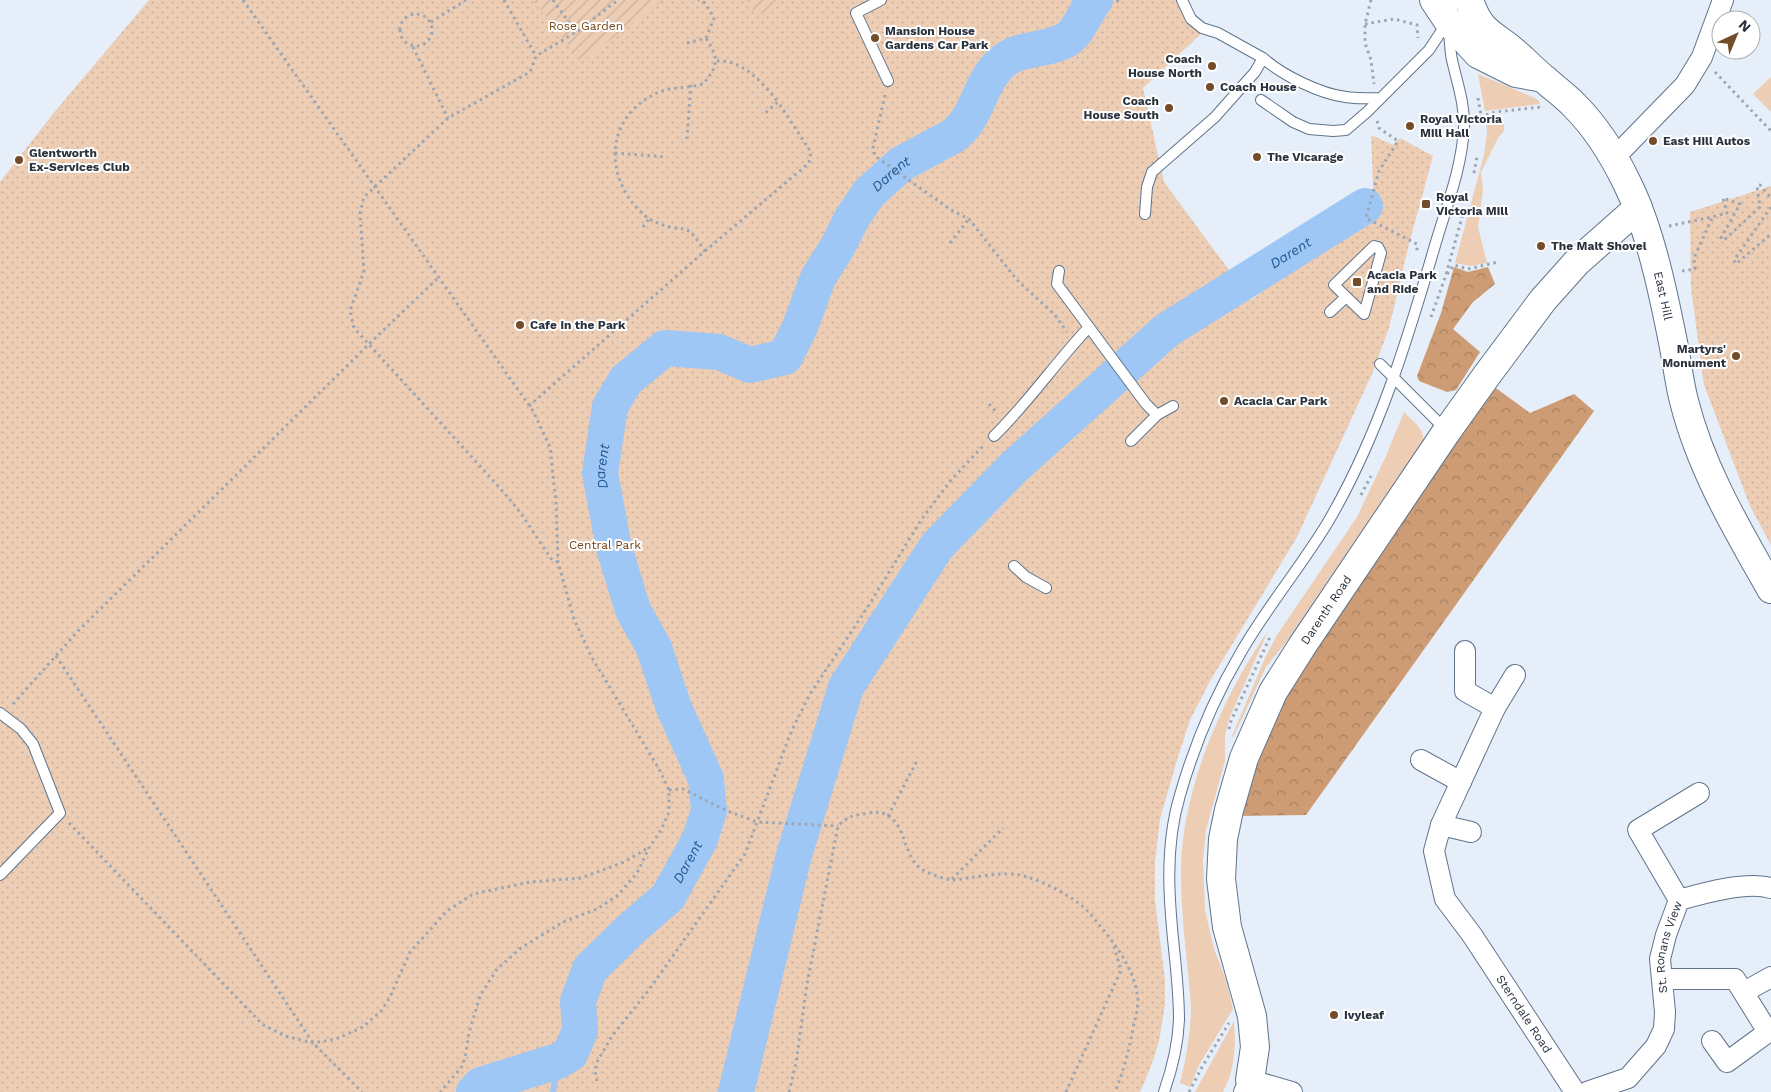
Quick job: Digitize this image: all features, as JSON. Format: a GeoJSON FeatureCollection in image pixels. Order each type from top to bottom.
{"type":"FeatureCollection","features":[{"type":"Feature","properties":{"kind":"street","name":"East Hill"},"geometry":{"type":"LineString","coordinates":[[1469,0],[1473,11],[1483,27],[1513,50],[1574,105],[1588,121],[1614,158],[1627,183],[1638,208],[1665,304],[1684,400],[1693,433],[1708,471],[1744,542],[1771,589]]}},
{"type":"Feature","properties":{"kind":"street"},"geometry":{"type":"LineString","coordinates":[[1614,158],[1685,85],[1702,57],[1723,0]]}},
{"type":"Feature","properties":{"kind":"street","name":"East Hill"},"geometry":{"type":"LineString","coordinates":[[1446,7],[1478,54],[1516,73],[1542,78]]}},
{"type":"Feature","properties":{"kind":"street","name":"Darenth Road"},"geometry":{"type":"LineString","coordinates":[[1247,1086],[1255,1047],[1252,1016],[1227,927],[1221,879],[1223,839],[1244,758],[1278,685],[1302,646],[1538,296],[1638,208]]}},
{"type":"Feature","properties":{"kind":"street"},"geometry":{"type":"LineString","coordinates":[[1465,651],[1465,691],[1495,708]]}},
{"type":"Feature","properties":{"kind":"street","name":"Sterndale Road"},"geometry":{"type":"LineString","coordinates":[[1515,675],[1495,708],[1441,825],[1434,851],[1445,899],[1472,936],[1575,1092]]}},
{"type":"Feature","properties":{"kind":"street"},"geometry":{"type":"LineString","coordinates":[[1421,760],[1461,782]]}},
{"type":"Feature","properties":{"kind":"street"},"geometry":{"type":"LineString","coordinates":[[1679,900],[1638,830],[1699,793]]}},
{"type":"Feature","properties":{"kind":"street"},"geometry":{"type":"LineString","coordinates":[[1441,825],[1470,832]]}},
{"type":"Feature","properties":{"kind":"street","name":"St. Ronans View"},"geometry":{"type":"LineString","coordinates":[[1587,1092],[1628,1078],[1656,1046],[1664,1029],[1663,979],[1660,959],[1666,935],[1679,900],[1740,886],[1761,885],[1771,888]]}},
{"type":"Feature","properties":{"kind":"street"},"geometry":{"type":"LineString","coordinates":[[1744,992],[1771,977]]}},
{"type":"Feature","properties":{"kind":"street"},"geometry":{"type":"LineString","coordinates":[[1663,979],[1735,978],[1768,1032],[1726,1062],[1712,1041]]}},
{"type":"Feature","properties":{"kind":"street"},"geometry":{"type":"LineString","coordinates":[[1247,1086],[1292,1092]]}},
{"type":"Feature","properties":{"kind":"lane"},"geometry":{"type":"LineString","coordinates":[[881,0],[856,13],[888,81]]}},
{"type":"Feature","properties":{"kind":"lane"},"geometry":{"type":"LineString","coordinates":[[1184,4],[1191,19],[1202,28],[1218,33],[1262,58],[1275,68],[1318,89],[1347,98],[1381,98]]}},
{"type":"Feature","properties":{"kind":"lane"},"geometry":{"type":"LineString","coordinates":[[1261,100],[1293,122],[1308,129],[1346,130],[1367,112],[1429,50],[1446,7]]}},
{"type":"Feature","properties":{"kind":"lane"},"geometry":{"type":"LineString","coordinates":[[1164,1092],[1176,1048],[1179,1017],[1170,903],[1170,845],[1175,814],[1186,774],[1213,707],[1240,654],[1308,553],[1342,497],[1368,444],[1393,378],[1463,150],[1464,123],[1452,56],[1446,7]]}},
{"type":"Feature","properties":{"kind":"lane"},"geometry":{"type":"LineString","coordinates":[[1146,214],[1148,181],[1152,172],[1203,129],[1222,110],[1255,72],[1262,58]]}},
{"type":"Feature","properties":{"kind":"lane"},"geometry":{"type":"LineString","coordinates":[[1374,246],[1378,247],[1381,253],[1364,314],[1346,297],[1334,285],[1374,246]]}},
{"type":"Feature","properties":{"kind":"lane"},"geometry":{"type":"LineString","coordinates":[[1059,271],[1057,284],[1146,404],[1157,415]]}},
{"type":"Feature","properties":{"kind":"lane"},"geometry":{"type":"LineString","coordinates":[[1330,312],[1346,297]]}},
{"type":"Feature","properties":{"kind":"lane"},"geometry":{"type":"LineString","coordinates":[[994,436],[1089,327]]}},
{"type":"Feature","properties":{"kind":"lane"},"geometry":{"type":"LineString","coordinates":[[1380,364],[1447,431]]}},
{"type":"Feature","properties":{"kind":"lane"},"geometry":{"type":"LineString","coordinates":[[1131,441],[1157,415],[1173,406]]}},
{"type":"Feature","properties":{"kind":"lane"},"geometry":{"type":"LineString","coordinates":[[1014,566],[1026,577],[1046,588]]}},
{"type":"Feature","properties":{"kind":"lane"},"geometry":{"type":"LineString","coordinates":[[0,875],[60,813],[32,744],[21,729],[2,714]]}},
{"type":"Feature","properties":{"kind":"path"},"geometry":{"type":"LineString","coordinates":[[243,0],[533,411],[550,447],[556,502],[558,562],[574,619],[591,656],[659,769],[669,790],[669,812],[661,830],[649,848],[637,873],[617,896],[598,909],[563,922],[521,948],[497,969],[480,996],[461,1068],[440,1092]]}},
{"type":"Feature","properties":{"kind":"path"},"geometry":{"type":"LineString","coordinates":[[431,22],[466,0]]}},
{"type":"Feature","properties":{"kind":"path"},"geometry":{"type":"LineString","coordinates":[[504,0],[536,56]]}},
{"type":"Feature","properties":{"kind":"path"},"geometry":{"type":"LineString","coordinates":[[552,0],[576,32]]}},
{"type":"Feature","properties":{"kind":"path"},"geometry":{"type":"LineString","coordinates":[[558,562],[552,560],[520,512],[500,488],[354,328],[350,311],[364,271],[360,213],[364,197],[448,118],[530,72],[536,56],[576,32],[618,0]]}},
{"type":"Feature","properties":{"kind":"path"},"geometry":{"type":"LineString","coordinates":[[698,0],[705,3],[714,18],[706,38]]}},
{"type":"Feature","properties":{"kind":"path"},"geometry":{"type":"LineString","coordinates":[[1371,0],[1365,24],[1365,43],[1373,71]]}},
{"type":"Feature","properties":{"kind":"path"},"geometry":{"type":"LineString","coordinates":[[413,13],[424,16],[431,22],[433,30],[428,42],[418,47],[405,43],[399,32],[403,19],[413,13]]}},
{"type":"Feature","properties":{"kind":"path"},"geometry":{"type":"LineString","coordinates":[[1365,24],[1394,19],[1417,25],[1420,45],[1429,50]]}},
{"type":"Feature","properties":{"kind":"path"},"geometry":{"type":"LineString","coordinates":[[687,43],[706,38]]}},
{"type":"Feature","properties":{"kind":"path"},"geometry":{"type":"LineString","coordinates":[[705,251],[691,232],[660,224],[649,219],[633,204],[625,194],[619,181],[615,166],[615,153],[618,136],[623,125],[642,102],[663,90],[703,84],[713,72],[717,61],[715,53],[706,38]]}},
{"type":"Feature","properties":{"kind":"path"},"geometry":{"type":"LineString","coordinates":[[413,47],[448,118]]}},
{"type":"Feature","properties":{"kind":"path"},"geometry":{"type":"LineString","coordinates":[[529,406],[705,251],[809,163],[811,152],[768,89],[739,66],[724,60],[717,61]]}},
{"type":"Feature","properties":{"kind":"path"},"geometry":{"type":"LineString","coordinates":[[1714,70],[1771,131]]}},
{"type":"Feature","properties":{"kind":"path"},"geometry":{"type":"LineString","coordinates":[[888,81],[873,148],[875,156],[951,210],[969,219],[1017,280],[1055,315],[1074,343]]}},
{"type":"Feature","properties":{"kind":"path"},"geometry":{"type":"LineString","coordinates":[[687,139],[690,87],[692,82]]}},
{"type":"Feature","properties":{"kind":"path"},"geometry":{"type":"LineString","coordinates":[[764,114],[778,102]]}},
{"type":"Feature","properties":{"kind":"path"},"geometry":{"type":"LineString","coordinates":[[1480,117],[1495,112],[1549,106]]}},
{"type":"Feature","properties":{"kind":"path"},"geometry":{"type":"LineString","coordinates":[[1379,127],[1398,141],[1378,171],[1366,218],[1405,239]]}},
{"type":"Feature","properties":{"kind":"path"},"geometry":{"type":"LineString","coordinates":[[615,153],[667,157]]}},
{"type":"Feature","properties":{"kind":"path"},"geometry":{"type":"LineString","coordinates":[[1668,226],[1727,213],[1723,198],[1740,204],[1721,238],[1724,240],[1760,207],[1757,186],[1760,184],[1771,198]]}},
{"type":"Feature","properties":{"kind":"path"},"geometry":{"type":"LineString","coordinates":[[1771,207],[1734,260],[1736,264],[1771,234]]}},
{"type":"Feature","properties":{"kind":"path"},"geometry":{"type":"LineString","coordinates":[[1678,271],[1695,269],[1694,258],[1712,217]]}},
{"type":"Feature","properties":{"kind":"path"},"geometry":{"type":"LineString","coordinates":[[643,227],[649,219]]}},
{"type":"Feature","properties":{"kind":"path"},"geometry":{"type":"LineString","coordinates":[[950,243],[969,219]]}},
{"type":"Feature","properties":{"kind":"path"},"geometry":{"type":"LineString","coordinates":[[1454,265],[1468,269],[1498,262]]}},
{"type":"Feature","properties":{"kind":"path"},"geometry":{"type":"LineString","coordinates":[[2,714],[78,631],[368,344],[438,278]]}},
{"type":"Feature","properties":{"kind":"path"},"geometry":{"type":"LineString","coordinates":[[597,1080],[595,1071],[597,1062],[612,1036],[648,991],[745,854],[790,732],[810,694],[869,605],[921,520],[951,480],[994,436]]}},
{"type":"Feature","properties":{"kind":"path"},"geometry":{"type":"LineString","coordinates":[[56,656],[313,1043],[362,1092]]}},
{"type":"Feature","properties":{"kind":"path"},"geometry":{"type":"LineString","coordinates":[[888,816],[918,759]]}},
{"type":"Feature","properties":{"kind":"path"},"geometry":{"type":"LineString","coordinates":[[669,790],[683,789],[725,810],[757,822],[838,826]]}},
{"type":"Feature","properties":{"kind":"path"},"geometry":{"type":"LineString","coordinates":[[789,1092],[796,1063],[807,984],[838,826],[848,816],[872,812],[888,816],[900,827],[914,863],[923,870],[952,880],[999,874],[1019,875],[1042,883],[1082,905],[1120,950],[1136,985],[1138,1003],[1131,1042],[1122,1076],[1115,1092]]}},
{"type":"Feature","properties":{"kind":"path"},"geometry":{"type":"LineString","coordinates":[[60,813],[262,1024],[285,1036],[313,1043],[336,1039],[363,1028],[382,1010],[390,997],[410,952],[447,911],[473,894],[530,882],[581,878],[624,862],[649,848]]}},
{"type":"Feature","properties":{"kind":"path"},"geometry":{"type":"LineString","coordinates":[[952,880],[1003,828]]}},
{"type":"Feature","properties":{"kind":"path"},"geometry":{"type":"LineString","coordinates":[[1066,1092],[1121,970],[1112,940]]}},
{"type":"Feature","properties":{"kind":"path"},"geometry":{"type":"LineString","coordinates":[[1189,1092],[1231,1019]]}},
{"type":"Feature","properties":{"kind":"green space","name":"Central Park"},"geometry":{"type":"Polygon","coordinates":[[[149,0],[1179,0],[1203,32],[1143,88],[1164,182],[1251,300],[1374,207],[1371,135],[1393,145],[1400,138],[1433,156],[1389,328],[1372,374],[1297,537],[1210,681],[1190,720],[1177,760],[1160,819],[1155,863],[1155,900],[1165,980],[1165,1004],[1159,1042],[1140,1092],[0,1092],[0,182],[52,115],[149,0]]]}},
{"type":"Feature","properties":{"kind":"green space","name":"Rose Garden"},"geometry":{"type":"Polygon","coordinates":[[[533,0],[663,0],[581,62],[533,0]]]}},
{"type":"Feature","properties":{"kind":"green space"},"geometry":{"type":"Polygon","coordinates":[[[747,0],[784,0],[757,16],[747,0]]]}},
{"type":"Feature","properties":{"kind":"green space"},"geometry":{"type":"Polygon","coordinates":[[[1478,74],[1535,98],[1540,104],[1485,111],[1478,74]]]}},
{"type":"Feature","properties":{"kind":"green space"},"geometry":{"type":"Polygon","coordinates":[[[1771,77],[1771,112],[1753,94],[1771,77]]]}},
{"type":"Feature","properties":{"kind":"green space"},"geometry":{"type":"Polygon","coordinates":[[[1499,115],[1504,124],[1504,131],[1498,138],[1481,172],[1483,190],[1478,227],[1487,263],[1470,266],[1455,263],[1484,155],[1487,132],[1486,118],[1499,115]]]}},
{"type":"Feature","properties":{"kind":"green space"},"geometry":{"type":"Polygon","coordinates":[[[1771,186],[1771,545],[1750,506],[1704,385],[1691,288],[1690,212],[1771,186]]]}},
{"type":"Feature","properties":{"kind":"green space"},"geometry":{"type":"Polygon","coordinates":[[[1454,267],[1468,272],[1488,267],[1495,284],[1473,302],[1453,329],[1480,352],[1456,390],[1447,392],[1419,381],[1417,376],[1441,313],[1454,267]]]}},
{"type":"Feature","properties":{"kind":"green space"},"geometry":{"type":"Polygon","coordinates":[[[1493,386],[1530,413],[1574,394],[1594,411],[1306,815],[1237,816],[1280,703],[1493,386]]]}},
{"type":"Feature","properties":{"kind":"green space"},"geometry":{"type":"Polygon","coordinates":[[[1404,412],[1420,428],[1423,441],[1284,645],[1266,667],[1233,738],[1232,736],[1265,658],[1277,635],[1357,517],[1386,456],[1404,412]]]}},
{"type":"Feature","properties":{"kind":"green space"},"geometry":{"type":"Polygon","coordinates":[[[1268,631],[1229,719],[1225,736],[1225,761],[1206,830],[1203,861],[1205,910],[1214,949],[1226,980],[1233,1009],[1199,1065],[1190,1087],[1180,1083],[1190,1029],[1191,1011],[1181,887],[1183,844],[1188,812],[1196,779],[1220,716],[1235,685],[1268,631]]]}},
{"type":"Feature","properties":{"kind":"green space"},"geometry":{"type":"Polygon","coordinates":[[[1234,1021],[1234,1057],[1230,1075],[1223,1092],[1195,1092],[1234,1021]]]}},
{"type":"Feature","properties":{"kind":"waterway","name":"Darent"},"geometry":{"type":"LineString","coordinates":[[474,1092],[481,1085],[558,1061],[570,1054],[580,1031],[578,1001],[590,969],[631,929],[668,897],[700,839],[709,811],[706,779],[674,708],[654,648],[633,610],[614,548],[600,473],[610,407],[626,380],[665,348],[719,352],[750,365],[785,357],[800,327],[818,278],[838,246],[852,218],[869,193],[901,164],[953,136],[961,129],[968,120],[988,80],[1001,63],[1024,51],[1058,44],[1066,40],[1075,32],[1095,0]]}},
{"type":"Feature","properties":{"kind":"waterway","name":"Darent"},"geometry":{"type":"LineString","coordinates":[[736,1092],[794,855],[846,687],[937,546],[1014,467],[1167,330],[1365,206]]}},
{"type":"Feature","properties":{"kind":"waterway"},"geometry":{"type":"LineString","coordinates":[[553,1092],[558,1061]]}},
{"type":"Feature","properties":{"kind":"place","name":"Mansion House Gardens Car Park"},"geometry":{"type":"Point","coordinates":[875,38]}},
{"type":"Feature","properties":{"kind":"place","name":"Coach House North"},"geometry":{"type":"Point","coordinates":[1212,66]}},
{"type":"Feature","properties":{"kind":"place","name":"Coach House"},"geometry":{"type":"Point","coordinates":[1210,87]}},
{"type":"Feature","properties":{"kind":"place","name":"Coach House South"},"geometry":{"type":"Point","coordinates":[1169,108]}},
{"type":"Feature","properties":{"kind":"place","name":"Royal Victoria Mill Hall"},"geometry":{"type":"Point","coordinates":[1410,126]}},
{"type":"Feature","properties":{"kind":"place","name":"East Hill Autos"},"geometry":{"type":"Point","coordinates":[1653,141]}},
{"type":"Feature","properties":{"kind":"place","name":"The Vicarage"},"geometry":{"type":"Point","coordinates":[1257,157]}},
{"type":"Feature","properties":{"kind":"place","name":"Glentworth Ex-Services Club"},"geometry":{"type":"Point","coordinates":[19,160]}},
{"type":"Feature","properties":{"kind":"place","name":"Royal Victoria Mill"},"geometry":{"type":"Point","coordinates":[1426,204]}},
{"type":"Feature","properties":{"kind":"place","name":"The Malt Shovel"},"geometry":{"type":"Point","coordinates":[1541,246]}},
{"type":"Feature","properties":{"kind":"place","name":"Acacia Park and Ride"},"geometry":{"type":"Point","coordinates":[1357,282]}},
{"type":"Feature","properties":{"kind":"place","name":"Cafe in the Park"},"geometry":{"type":"Point","coordinates":[520,325]}},
{"type":"Feature","properties":{"kind":"place","name":"Martyrs' Monument"},"geometry":{"type":"Point","coordinates":[1736,356]}},
{"type":"Feature","properties":{"kind":"place","name":"Acacia Car Park"},"geometry":{"type":"Point","coordinates":[1224,401]}},
{"type":"Feature","properties":{"kind":"place","name":"Ivyleaf"},"geometry":{"type":"Point","coordinates":[1334,1015]}}]}
